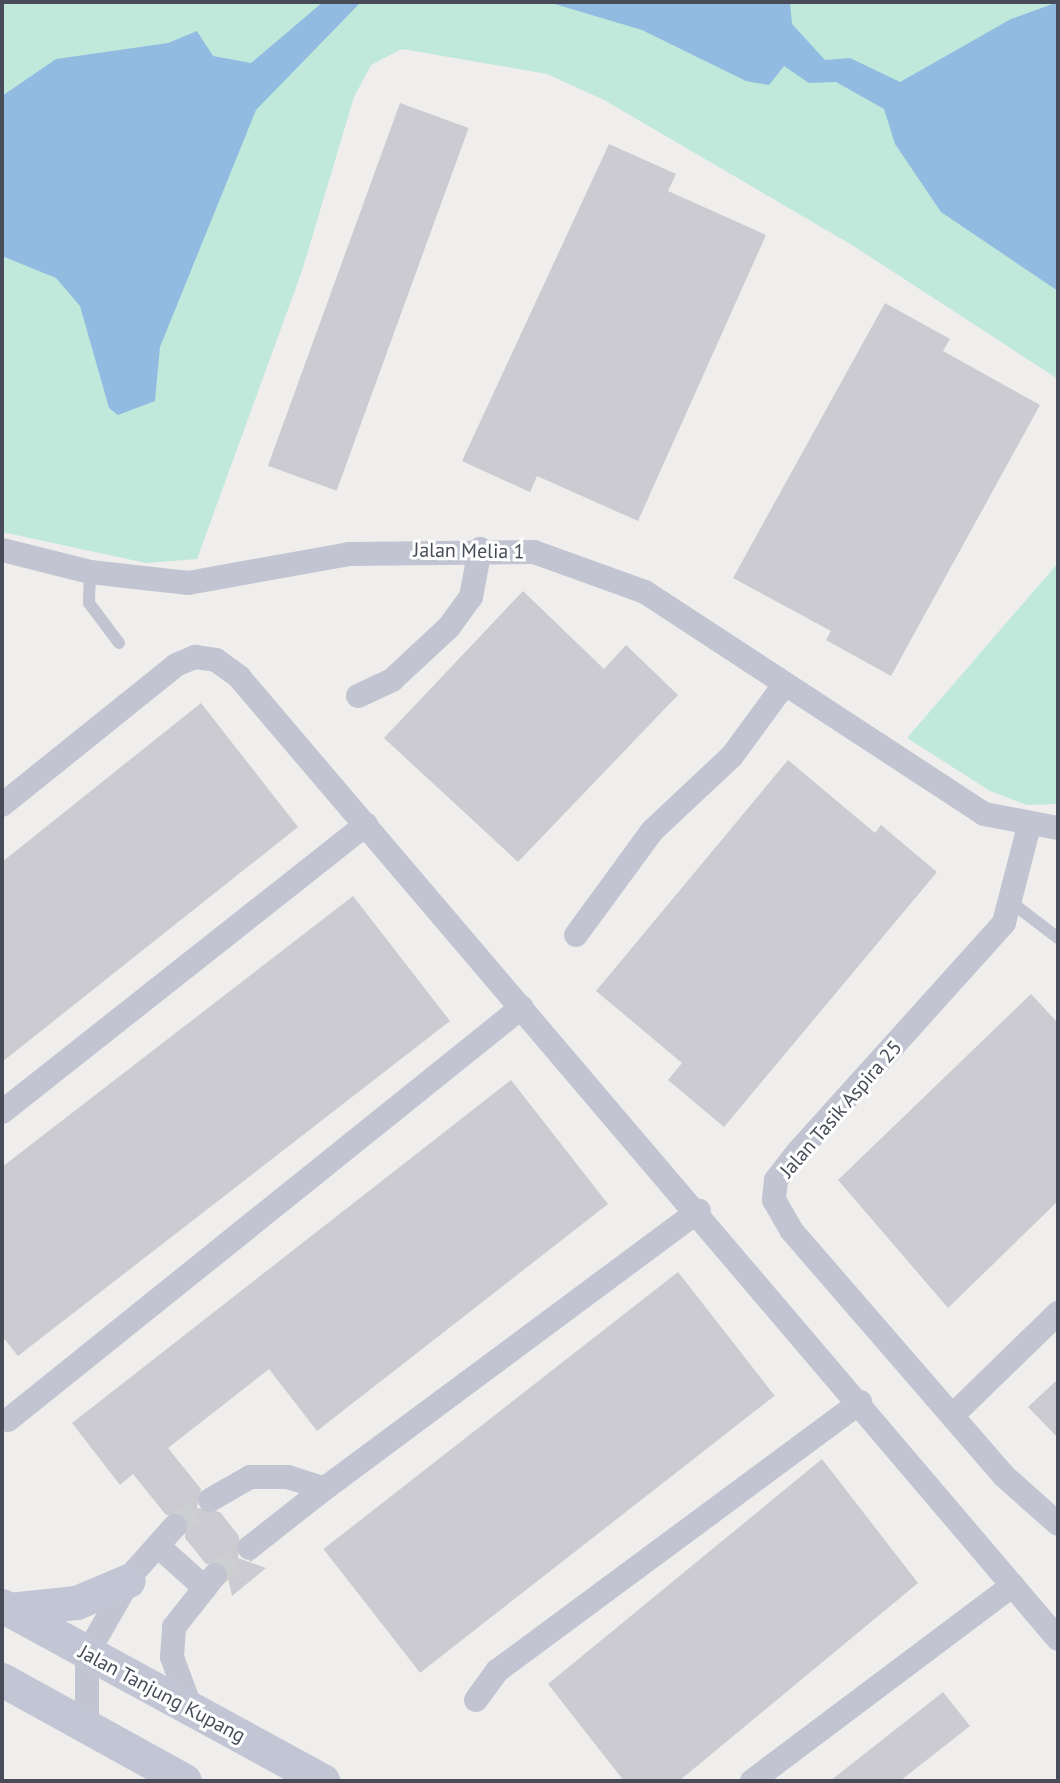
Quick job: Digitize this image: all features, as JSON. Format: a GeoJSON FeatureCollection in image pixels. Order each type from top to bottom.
{"type":"FeatureCollection","features":[{"type":"Feature","properties":{"kind":"main road"},"geometry":{"type":"LineString","coordinates":[[6,1608],[77,1603],[129,1581]]}},
{"type":"Feature","properties":{"kind":"main road","name":"Jalan Tanjung Kupang"},"geometry":{"type":"LineString","coordinates":[[6,1608],[323,1781]]}},
{"type":"Feature","properties":{"kind":"main road"},"geometry":{"type":"LineString","coordinates":[[2,1680],[87,1731],[185,1781]]}},
{"type":"Feature","properties":{"kind":"street","name":"Jalan Melia 1"},"geometry":{"type":"LineString","coordinates":[[2,550],[90,572],[188,583],[349,554],[480,549],[534,552],[645,592],[984,814],[1029,826],[1058,828]]}},
{"type":"Feature","properties":{"kind":"street"},"geometry":{"type":"LineString","coordinates":[[358,696],[392,680],[449,627],[471,597],[480,549]]}},
{"type":"Feature","properties":{"kind":"street"},"geometry":{"type":"LineString","coordinates":[[2,805],[195,657],[216,660],[239,677],[699,1211],[1058,1639]]}},
{"type":"Feature","properties":{"kind":"street"},"geometry":{"type":"LineString","coordinates":[[576,935],[652,831],[732,756],[784,685]]}},
{"type":"Feature","properties":{"kind":"street"},"geometry":{"type":"LineString","coordinates":[[2,1112],[366,825]]}},
{"type":"Feature","properties":{"kind":"street","name":"Jalan Tasik Aspira 25"},"geometry":{"type":"LineString","coordinates":[[1029,826],[1011,902],[982,954],[797,1153],[776,1180],[774,1200],[791,1230],[952,1416],[1058,1524]]}},
{"type":"Feature","properties":{"kind":"street"},"geometry":{"type":"LineString","coordinates":[[8,1420],[522,1007]]}},
{"type":"Feature","properties":{"kind":"street"},"geometry":{"type":"LineString","coordinates":[[249,1548],[699,1211]]}},
{"type":"Feature","properties":{"kind":"street"},"geometry":{"type":"LineString","coordinates":[[952,1416],[1058,1313]]}},
{"type":"Feature","properties":{"kind":"street"},"geometry":{"type":"LineString","coordinates":[[476,1700],[497,1671],[860,1402]]}},
{"type":"Feature","properties":{"kind":"street"},"geometry":{"type":"LineString","coordinates":[[210,1500],[250,1477],[288,1477],[324,1489]]}},
{"type":"Feature","properties":{"kind":"street"},"geometry":{"type":"LineString","coordinates":[[87,1731],[87,1654],[129,1581],[175,1526]]}},
{"type":"Feature","properties":{"kind":"street"},"geometry":{"type":"LineString","coordinates":[[158,1546],[210,1581],[174,1627],[172,1657],[191,1709]]}},
{"type":"Feature","properties":{"kind":"street"},"geometry":{"type":"LineString","coordinates":[[752,1781],[1013,1585]]}},
{"type":"Feature","properties":{"kind":"lane"},"geometry":{"type":"LineString","coordinates":[[90,572],[89,603],[119,643]]}},
{"type":"Feature","properties":{"kind":"lane"},"geometry":{"type":"LineString","coordinates":[[1011,902],[1058,938]]}},
{"type":"Feature","properties":{"kind":"green space"},"geometry":{"type":"Polygon","coordinates":[[[1058,2],[1058,379],[852,245],[604,100],[547,74],[402,49],[371,65],[354,97],[302,271],[197,559],[146,563],[2,532],[2,3],[1058,2]]]}},
{"type":"Feature","properties":{"kind":"green space"},"geometry":{"type":"Polygon","coordinates":[[[1058,563],[1058,804],[1027,805],[990,791],[907,738],[1058,563]]]}},
{"type":"Feature","properties":{"kind":"water"},"geometry":{"type":"Polygon","coordinates":[[[323,2],[361,2],[256,110],[160,347],[155,401],[118,415],[109,408],[80,306],[56,278],[2,256],[2,96],[56,59],[168,43],[197,31],[213,56],[251,63],[323,2]]]}},
{"type":"Feature","properties":{"kind":"water"},"geometry":{"type":"Polygon","coordinates":[[[548,2],[790,2],[792,24],[825,60],[850,58],[900,82],[1011,19],[1058,2],[1058,291],[941,212],[895,144],[884,109],[836,82],[809,83],[784,66],[769,85],[746,81],[642,30],[548,2]]]}},
{"type":"Feature","properties":{"kind":"building"},"geometry":{"type":"Polygon","coordinates":[[[400,103],[469,128],[337,491],[268,466],[400,103]]]}},
{"type":"Feature","properties":{"kind":"building"},"geometry":{"type":"Polygon","coordinates":[[[609,144],[676,174],[668,191],[766,235],[638,521],[537,476],[530,492],[462,461],[609,144]]]}},
{"type":"Feature","properties":{"kind":"building"},"geometry":{"type":"Polygon","coordinates":[[[885,303],[950,339],[943,351],[1040,405],[891,676],[826,640],[831,631],[733,578],[885,303]]]}},
{"type":"Feature","properties":{"kind":"building"},"geometry":{"type":"Polygon","coordinates":[[[523,591],[604,669],[626,645],[678,695],[518,862],[384,738],[523,591]]]}},
{"type":"Feature","properties":{"kind":"building"},"geometry":{"type":"Polygon","coordinates":[[[201,703],[298,827],[2,1062],[2,862],[201,703]]]}},
{"type":"Feature","properties":{"kind":"building"},"geometry":{"type":"Polygon","coordinates":[[[788,760],[875,833],[881,825],[937,872],[724,1127],[668,1080],[682,1063],[596,991],[788,760]]]}},
{"type":"Feature","properties":{"kind":"building"},"geometry":{"type":"Polygon","coordinates":[[[353,896],[450,1021],[18,1356],[2,1336],[2,1167],[353,896]]]}},
{"type":"Feature","properties":{"kind":"building"},"geometry":{"type":"Polygon","coordinates":[[[1031,994],[1058,1023],[1058,1201],[948,1308],[838,1180],[1031,994]]]}},
{"type":"Feature","properties":{"kind":"building"},"geometry":{"type":"Polygon","coordinates":[[[511,1080],[608,1204],[317,1431],[269,1369],[168,1448],[201,1489],[197,1508],[220,1512],[239,1536],[238,1558],[266,1568],[232,1596],[225,1564],[206,1564],[185,1538],[186,1515],[166,1515],[133,1474],[120,1485],[72,1423],[511,1080]]]}},
{"type":"Feature","properties":{"kind":"building"},"geometry":{"type":"Polygon","coordinates":[[[678,1272],[775,1396],[420,1673],[323,1549],[678,1272]]]}},
{"type":"Feature","properties":{"kind":"building"},"geometry":{"type":"Polygon","coordinates":[[[1058,1379],[1058,1438],[1028,1407],[1058,1379]]]}},
{"type":"Feature","properties":{"kind":"building"},"geometry":{"type":"Polygon","coordinates":[[[822,1459],[918,1583],[679,1781],[624,1781],[548,1684],[822,1459]]]}},
{"type":"Feature","properties":{"kind":"building"},"geometry":{"type":"Polygon","coordinates":[[[943,1692],[970,1726],[900,1781],[830,1781],[943,1692]]]}},
{"type":"Feature","properties":{"kind":"tunnel"},"geometry":{"type":"LineString","coordinates":[[175,1526],[210,1500]]}},
{"type":"Feature","properties":{"kind":"tunnel"},"geometry":{"type":"LineString","coordinates":[[215,1575],[249,1548]]}}]}
